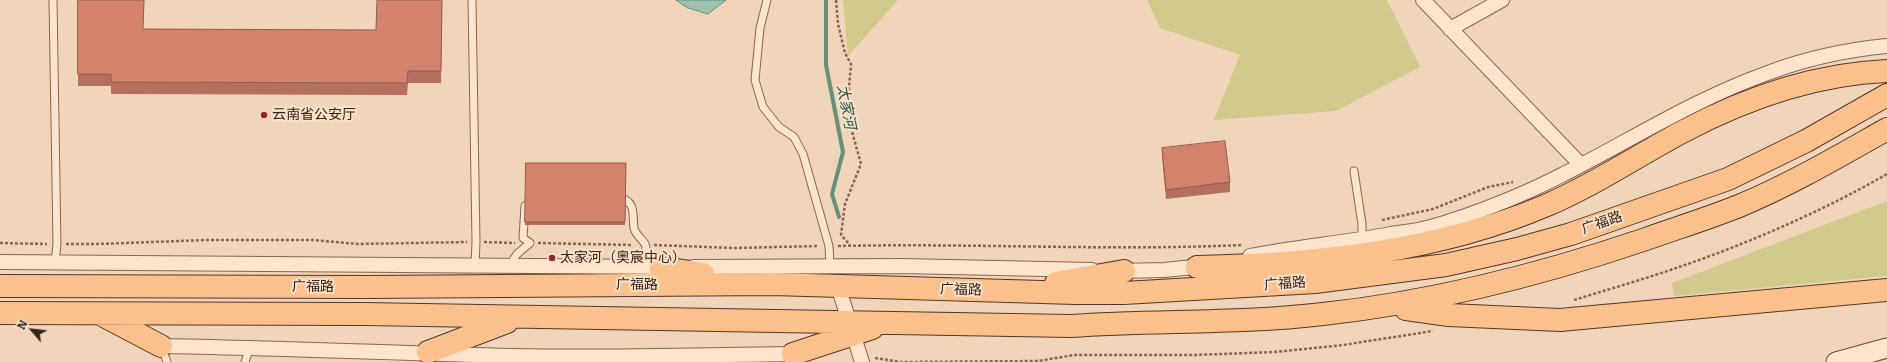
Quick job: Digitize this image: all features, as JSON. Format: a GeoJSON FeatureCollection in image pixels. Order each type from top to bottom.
{"type":"FeatureCollection","features":[{"type":"Feature","properties":{"kind":"main road"},"geometry":{"type":"LineString","coordinates":[[1197,267],[1309,262],[1379,252],[1436,241],[1498,224],[1550,204],[1595,182],[1683,132],[1754,99],[1788,87],[1822,79],[1857,73],[1887,71]]}},
{"type":"Feature","properties":{"kind":"main road","name":"广福路"},"geometry":{"type":"LineString","coordinates":[[0,286],[376,287],[774,284],[834,276],[1026,292],[1124,293],[1314,282],[1460,262],[1571,234],[1728,179],[1806,140],[1887,95]]}},
{"type":"Feature","properties":{"kind":"main road","name":"广福路"},"geometry":{"type":"LineString","coordinates":[[0,313],[364,314],[851,329],[890,323],[1071,326],[1123,322],[1224,322],[1320,315],[1390,306],[1524,278],[1580,262],[1740,206],[1822,166],[1887,129]]}},
{"type":"Feature","properties":{"kind":"main road"},"geometry":{"type":"LineString","coordinates":[[661,268],[774,284]]}},
{"type":"Feature","properties":{"kind":"main road"},"geometry":{"type":"LineString","coordinates":[[1026,292],[1060,282],[1124,271]]}},
{"type":"Feature","properties":{"kind":"main road"},"geometry":{"type":"LineString","coordinates":[[1390,306],[1449,315],[1560,320],[1887,290]]}},
{"type":"Feature","properties":{"kind":"main road"},"geometry":{"type":"LineString","coordinates":[[99,314],[164,354]]}},
{"type":"Feature","properties":{"kind":"main road"},"geometry":{"type":"LineString","coordinates":[[428,352],[518,318]]}},
{"type":"Feature","properties":{"kind":"main road"},"geometry":{"type":"LineString","coordinates":[[793,354],[851,329]]}},
{"type":"Feature","properties":{"kind":"main road"},"geometry":{"type":"LineString","coordinates":[[1836,362],[1887,348]]}},
{"type":"Feature","properties":{"kind":"street"},"geometry":{"type":"LineString","coordinates":[[1423,0],[1581,165]]}},
{"type":"Feature","properties":{"kind":"street"},"geometry":{"type":"LineString","coordinates":[[1450,29],[1502,0]]}},
{"type":"Feature","properties":{"kind":"street"},"geometry":{"type":"LineString","coordinates":[[0,262],[661,268],[834,276],[1037,267],[1124,271],[1197,267],[1292,248],[1362,240],[1431,227],[1512,198],[1552,181],[1702,101],[1764,74],[1814,58],[1852,50],[1887,46]]}},
{"type":"Feature","properties":{"kind":"street"},"geometry":{"type":"LineString","coordinates":[[834,276],[861,359]]}},
{"type":"Feature","properties":{"kind":"street"},"geometry":{"type":"LineString","coordinates":[[164,354],[250,347],[428,352],[513,359],[793,354]]}},
{"type":"Feature","properties":{"kind":"lane"},"geometry":{"type":"LineString","coordinates":[[54,0],[57,244],[55,263]]}},
{"type":"Feature","properties":{"kind":"lane"},"geometry":{"type":"LineString","coordinates":[[472,0],[476,242],[475,266]]}},
{"type":"Feature","properties":{"kind":"lane"},"geometry":{"type":"LineString","coordinates":[[767,0],[760,28],[755,80],[763,107],[779,127],[794,137],[803,154],[829,246],[834,276]]}},
{"type":"Feature","properties":{"kind":"lane"},"geometry":{"type":"LineString","coordinates":[[1354,171],[1362,224],[1362,240]]}},
{"type":"Feature","properties":{"kind":"lane"},"geometry":{"type":"LineString","coordinates":[[608,197],[624,198],[631,206],[635,213],[634,230],[646,245],[646,260],[661,268]]}},
{"type":"Feature","properties":{"kind":"lane"},"geometry":{"type":"LineString","coordinates":[[508,266],[517,254],[530,243],[523,238],[525,206],[530,200],[538,200]]}},
{"type":"Feature","properties":{"kind":"lane"},"geometry":{"type":"LineString","coordinates":[[245,362],[250,347]]}},
{"type":"Feature","properties":{"kind":"path"},"geometry":{"type":"LineString","coordinates":[[836,0],[838,24],[845,53],[851,64],[848,100],[851,128],[861,164],[845,204],[841,235],[850,245]]}},
{"type":"Feature","properties":{"kind":"path"},"geometry":{"type":"LineString","coordinates":[[1572,301],[1679,267],[1751,240],[1814,211],[1887,174]]}},
{"type":"Feature","properties":{"kind":"path"},"geometry":{"type":"LineString","coordinates":[[0,244],[97,244],[207,240],[313,240],[358,244],[476,242],[734,248],[850,245],[1066,248],[1249,245]]}},
{"type":"Feature","properties":{"kind":"path"},"geometry":{"type":"LineString","coordinates":[[861,359],[901,362],[1038,361],[1074,355],[1201,355],[1275,352],[1343,345],[1439,331]]}},
{"type":"Feature","properties":{"kind":"shaded area"},"geometry":{"type":"Polygon","coordinates":[[[676,0],[726,0],[708,14],[688,8],[676,0]]]}},
{"type":"Feature","properties":{"kind":"shaded area"},"geometry":{"type":"Polygon","coordinates":[[[843,0],[898,0],[848,56],[843,0]]]}},
{"type":"Feature","properties":{"kind":"shaded area"},"geometry":{"type":"Polygon","coordinates":[[[1147,0],[1387,0],[1420,67],[1336,111],[1214,120],[1240,55],[1160,28],[1147,0]]]}},
{"type":"Feature","properties":{"kind":"shaded area"},"geometry":{"type":"Polygon","coordinates":[[[1887,201],[1887,276],[1674,296],[1672,283],[1887,201]]]}},
{"type":"Feature","properties":{"kind":"building"},"geometry":{"type":"Polygon","coordinates":[[[78,0],[144,0],[143,29],[376,30],[377,0],[442,0],[441,71],[408,71],[407,83],[111,82],[111,74],[78,74],[78,0]]]}},
{"type":"Feature","properties":{"kind":"building"},"geometry":{"type":"Polygon","coordinates":[[[1225,141],[1230,182],[1166,190],[1162,148],[1225,141]]]}},
{"type":"Feature","properties":{"kind":"building"},"geometry":{"type":"Polygon","coordinates":[[[526,163],[626,163],[625,222],[525,222],[526,163]]]}},
{"type":"Feature","properties":{"kind":"waterway","name":"太家河"},"geometry":{"type":"LineString","coordinates":[[826,0],[826,65],[843,152],[832,194],[839,217]]}},
{"type":"Feature","properties":{"kind":"place","name":"云南省公安厅"},"geometry":{"type":"Point","coordinates":[264,115]}},
{"type":"Feature","properties":{"kind":"place","name":"太家河（奥宸中心）"},"geometry":{"type":"Point","coordinates":[552,258]}}]}
